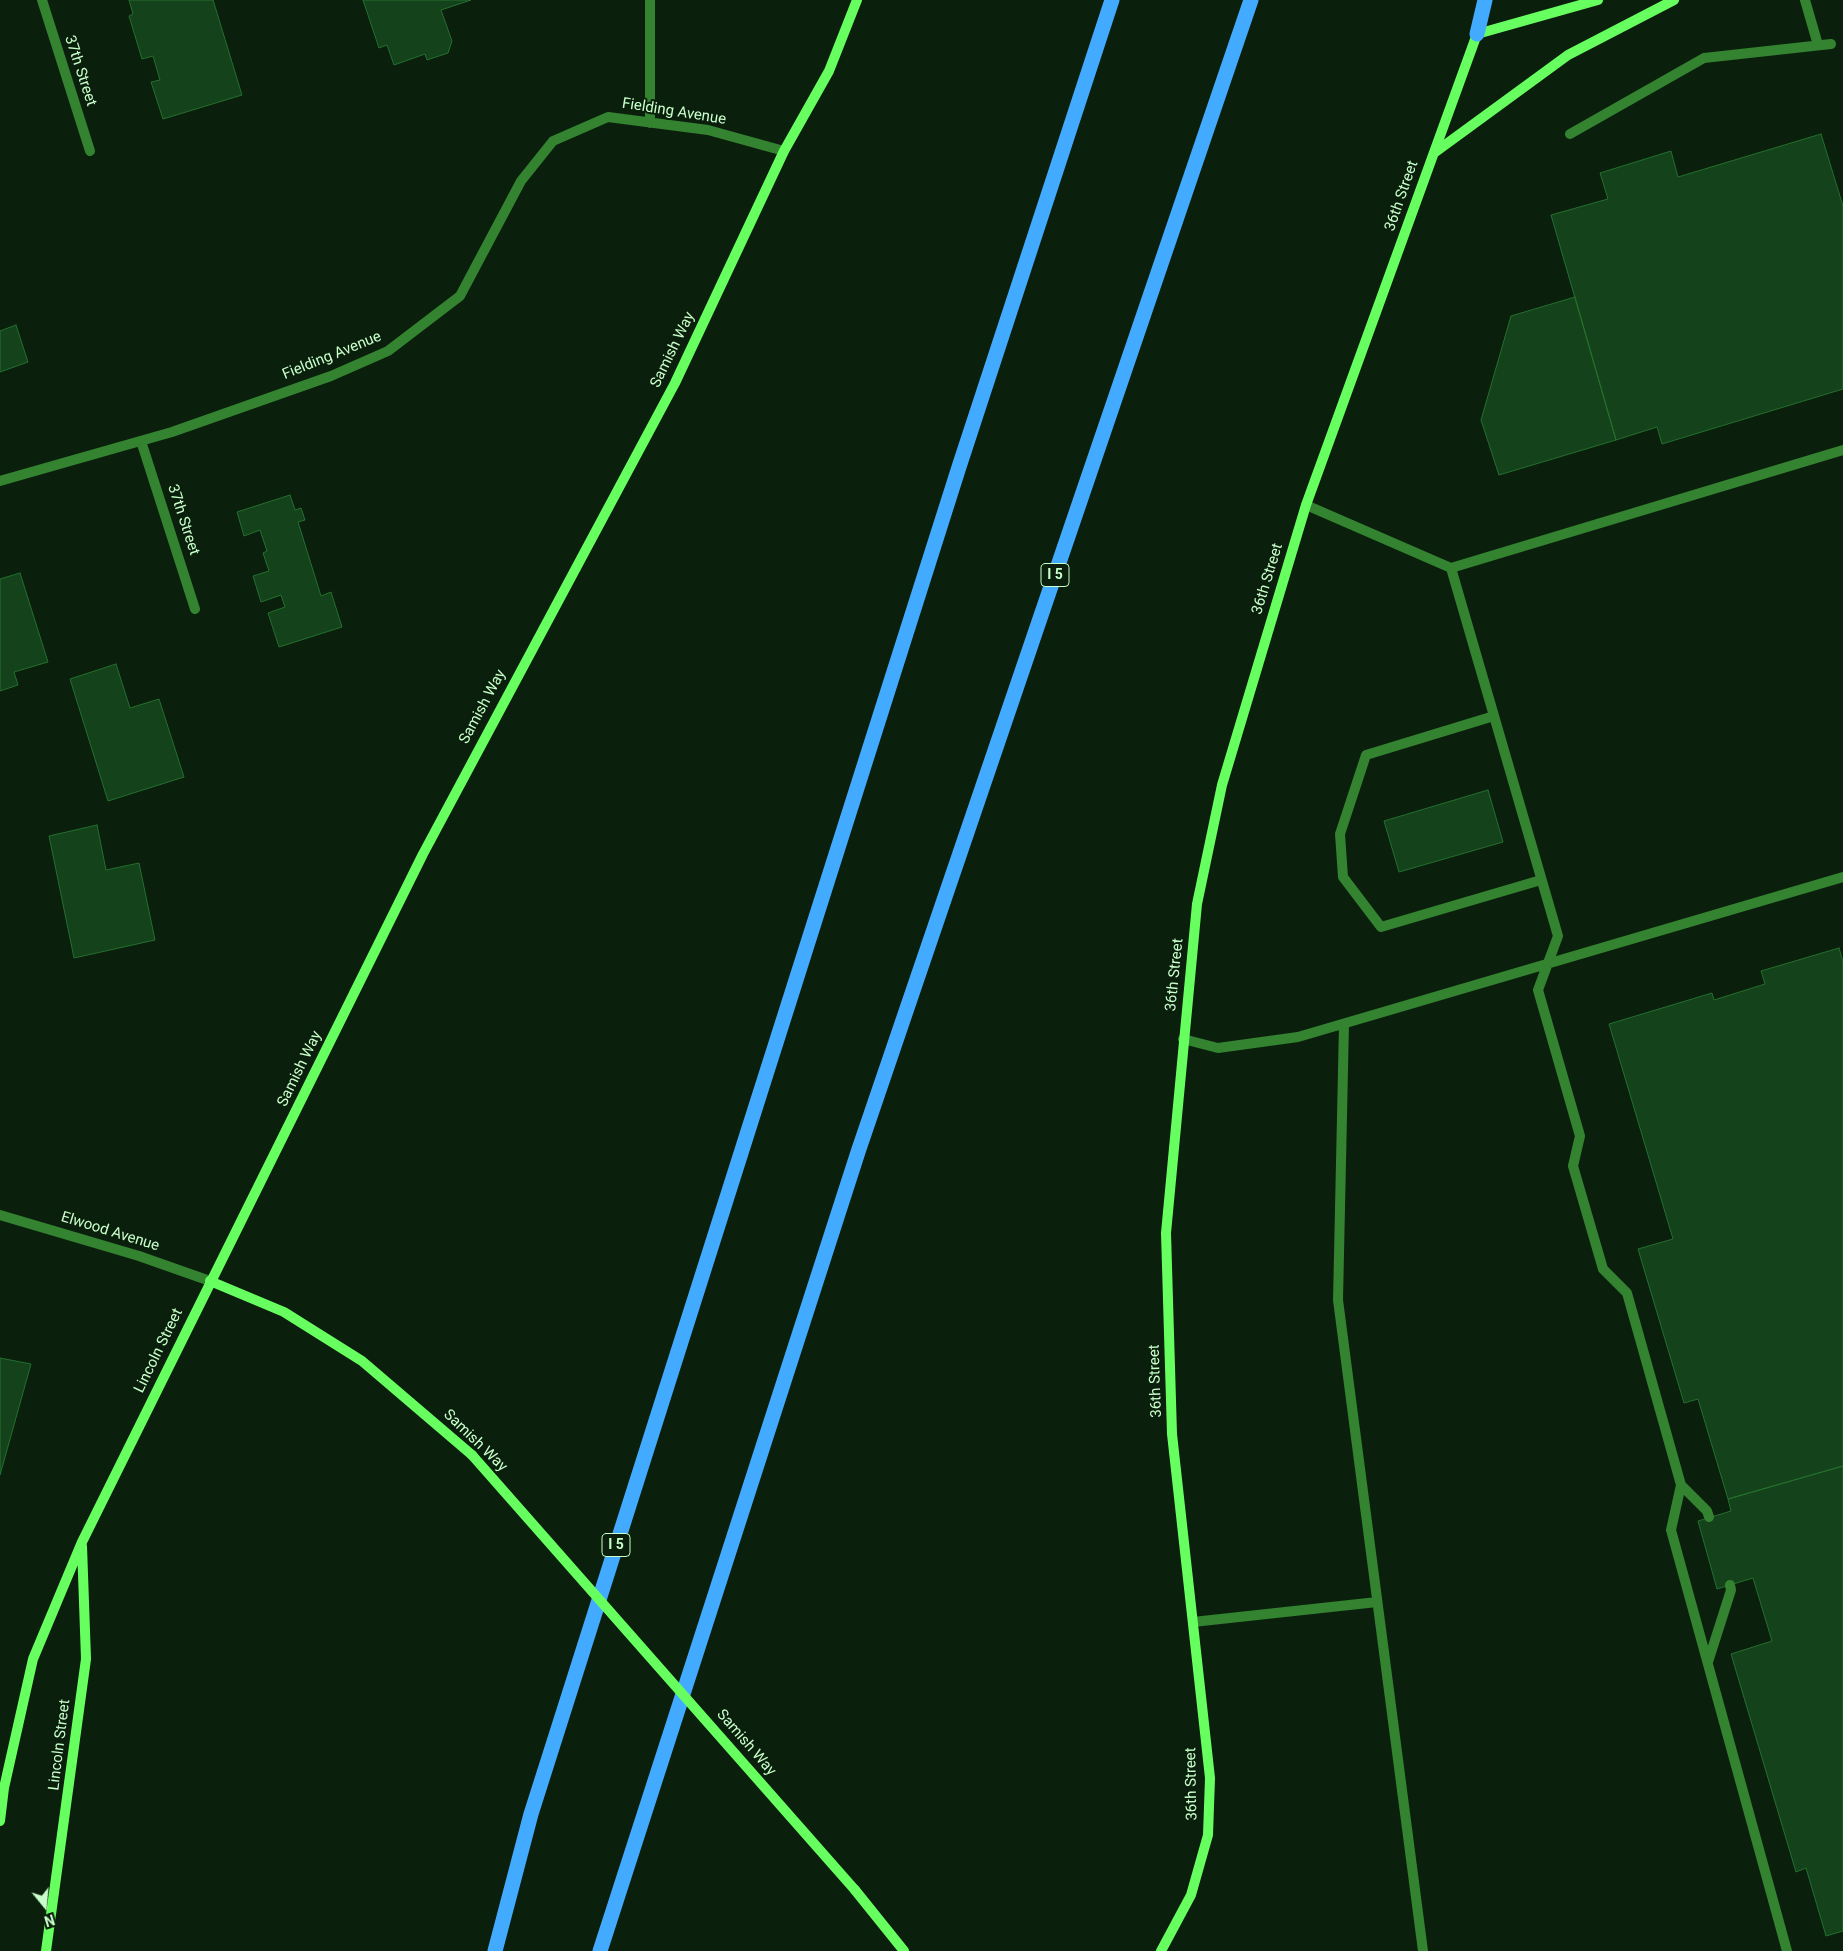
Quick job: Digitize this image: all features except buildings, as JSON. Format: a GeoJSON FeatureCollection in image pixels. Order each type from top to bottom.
{"type":"FeatureCollection","features":[{"type":"Feature","properties":{"kind":"highway","name":"I 5"},"geometry":{"type":"LineString","coordinates":[[495,1951],[530,1814],[956,477],[1112,0]]}},
{"type":"Feature","properties":{"kind":"highway","name":"I 5"},"geometry":{"type":"LineString","coordinates":[[600,1951],[859,1149],[1251,0]]}},
{"type":"Feature","properties":{"kind":"highway"},"geometry":{"type":"LineString","coordinates":[[1477,34],[1485,0]]}},
{"type":"Feature","properties":{"kind":"main road","name":"Samish Way"},"geometry":{"type":"LineString","coordinates":[[857,0],[829,71],[784,151],[675,384],[422,854],[210,1281],[284,1312],[362,1361],[472,1455],[855,1890],[904,1951]]}},
{"type":"Feature","properties":{"kind":"main road"},"geometry":{"type":"LineString","coordinates":[[1477,34],[1598,0]]}},
{"type":"Feature","properties":{"kind":"main road"},"geometry":{"type":"LineString","coordinates":[[1433,154],[1568,55],[1674,0]]}},
{"type":"Feature","properties":{"kind":"main road","name":"36th Street"},"geometry":{"type":"LineString","coordinates":[[1161,1951],[1191,1895],[1208,1835],[1210,1778],[1172,1434],[1166,1233],[1197,904],[1222,785],[1306,505],[1477,34]]}},
{"type":"Feature","properties":{"kind":"main road","name":"Lincoln Street"},"geometry":{"type":"LineString","coordinates":[[0,1821],[2,1788],[33,1659],[82,1542],[210,1281]]}},
{"type":"Feature","properties":{"kind":"main road","name":"Lincoln Street"},"geometry":{"type":"LineString","coordinates":[[46,1951],[86,1659],[82,1542]]}},
{"type":"Feature","properties":{"kind":"street","name":"37th Street"},"geometry":{"type":"LineString","coordinates":[[42,0],[90,151]]}},
{"type":"Feature","properties":{"kind":"street"},"geometry":{"type":"LineString","coordinates":[[650,0],[650,123]]}},
{"type":"Feature","properties":{"kind":"street"},"geometry":{"type":"LineString","coordinates":[[1805,0],[1818,45]]}},
{"type":"Feature","properties":{"kind":"street"},"geometry":{"type":"LineString","coordinates":[[1570,134],[1704,58],[1831,44]]}},
{"type":"Feature","properties":{"kind":"street","name":"Fielding Avenue"},"geometry":{"type":"LineString","coordinates":[[0,481],[141,441],[331,376],[388,351],[460,296],[520,182],[553,141],[608,118],[708,130],[784,151]]}},
{"type":"Feature","properties":{"kind":"street","name":"37th Street"},"geometry":{"type":"LineString","coordinates":[[141,441],[195,608]]}},
{"type":"Feature","properties":{"kind":"street"},"geometry":{"type":"LineString","coordinates":[[1306,505],[1451,568],[1843,450]]}},
{"type":"Feature","properties":{"kind":"street"},"geometry":{"type":"LineString","coordinates":[[1451,568],[1558,936],[1538,990],[1580,1136],[1573,1166],[1603,1269],[1627,1293],[1681,1486],[1671,1530],[1787,1951]]}},
{"type":"Feature","properties":{"kind":"street"},"geometry":{"type":"LineString","coordinates":[[1494,716],[1366,755],[1340,834],[1343,877],[1381,927],[1542,880]]}},
{"type":"Feature","properties":{"kind":"street"},"geometry":{"type":"LineString","coordinates":[[1183,1039],[1218,1048],[1298,1037],[1843,877]]}},
{"type":"Feature","properties":{"kind":"street"},"geometry":{"type":"LineString","coordinates":[[1344,1024],[1338,1300],[1423,1951]]}},
{"type":"Feature","properties":{"kind":"street","name":"Elwood Avenue"},"geometry":{"type":"LineString","coordinates":[[0,1215],[139,1256],[210,1281]]}},
{"type":"Feature","properties":{"kind":"street"},"geometry":{"type":"LineString","coordinates":[[1681,1486],[1707,1510],[1709,1518]]}},
{"type":"Feature","properties":{"kind":"street"},"geometry":{"type":"LineString","coordinates":[[1708,1662],[1731,1590],[1730,1585]]}},
{"type":"Feature","properties":{"kind":"street"},"geometry":{"type":"LineString","coordinates":[[1193,1622],[1377,1602]]}}]}
